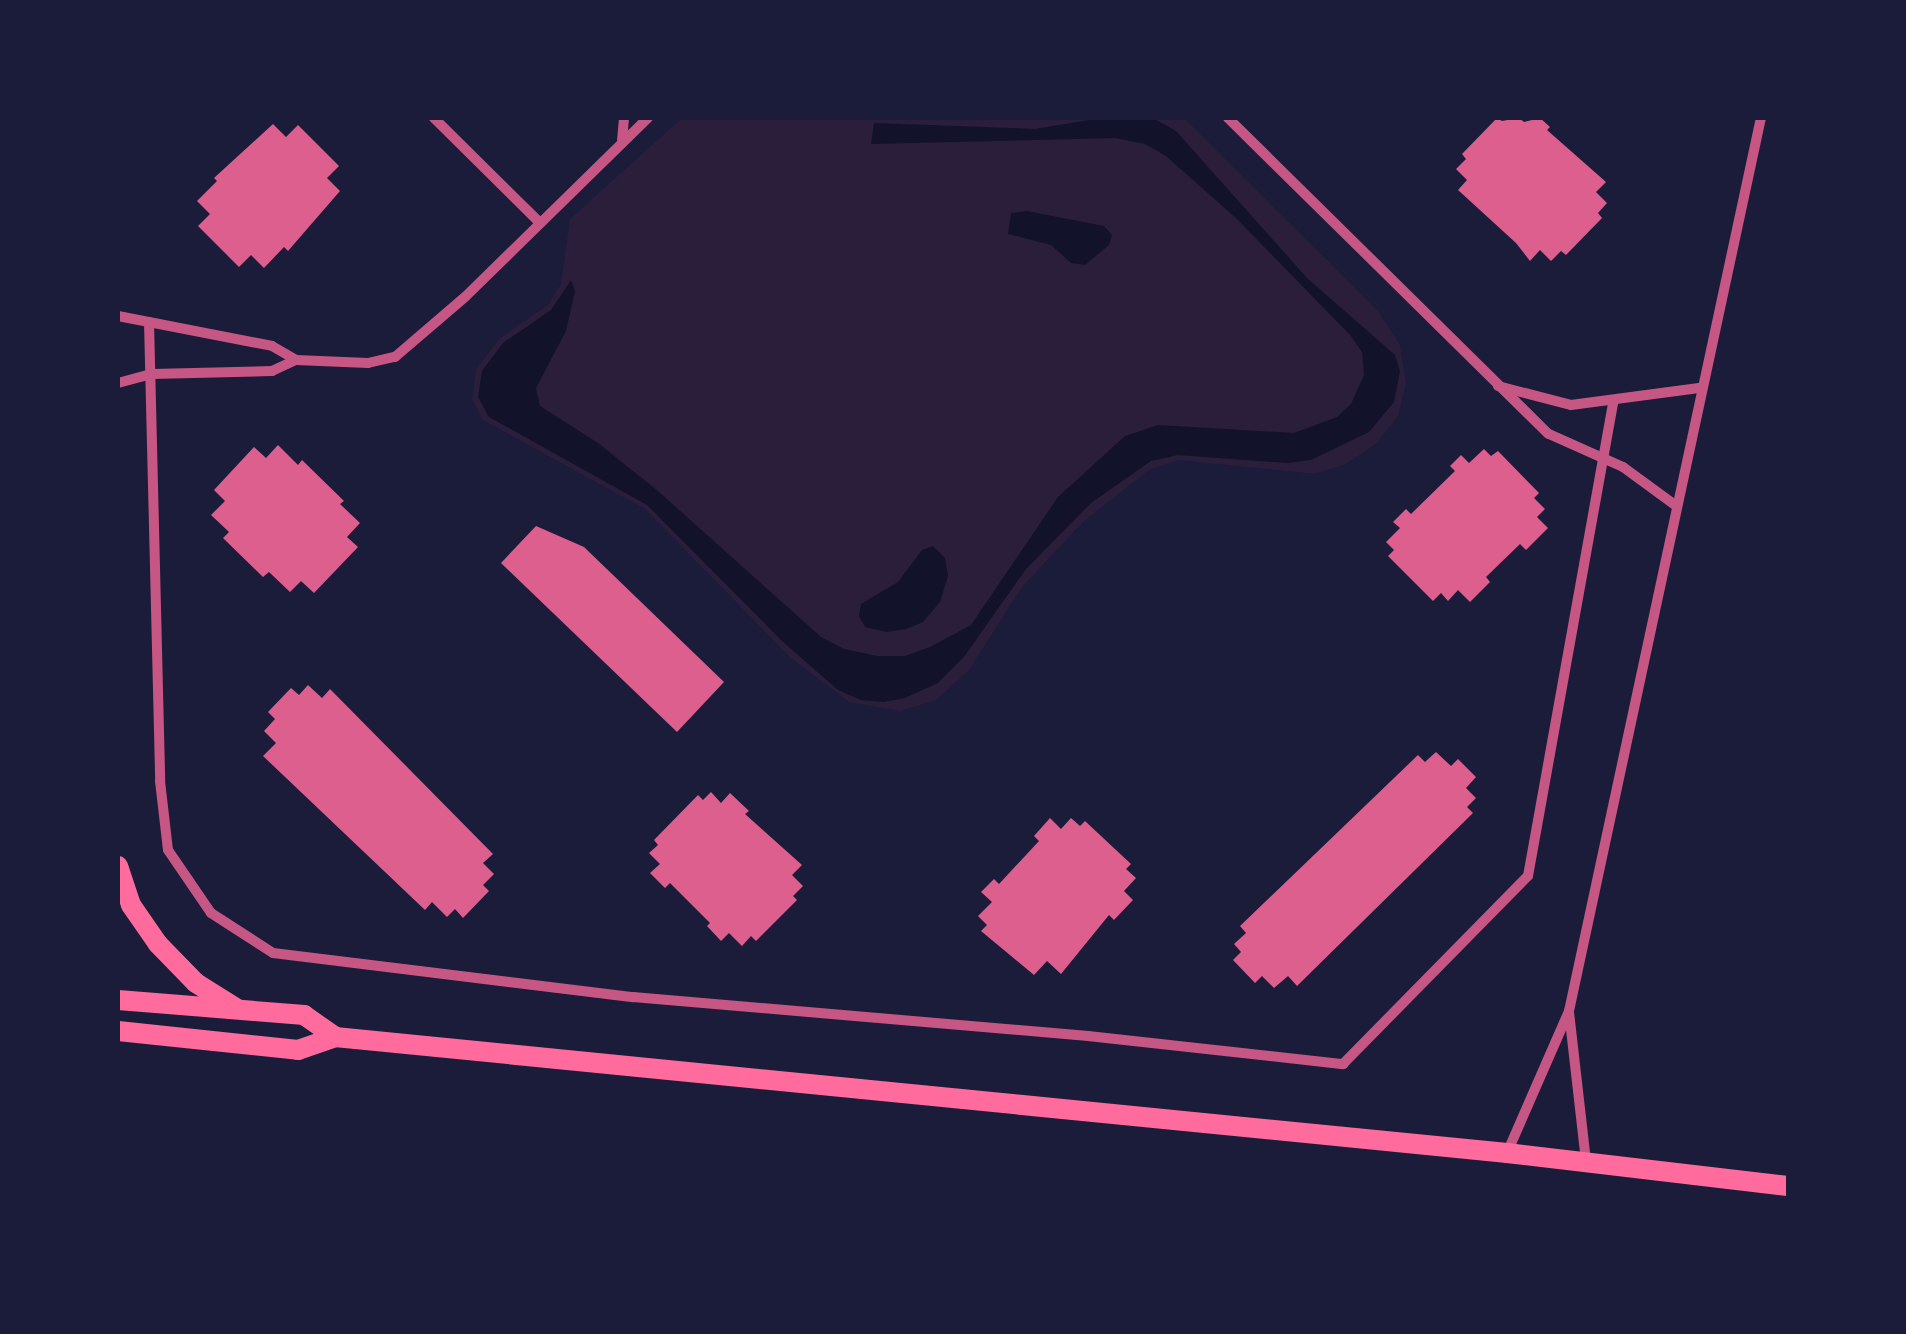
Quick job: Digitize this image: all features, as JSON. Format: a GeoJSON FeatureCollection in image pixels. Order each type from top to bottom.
{"type":"FeatureCollection","features":[{"type":"Feature","properties":{"kind":"main road"},"geometry":{"type":"LineString","coordinates":[[118,866],[131,905],[158,944],[196,983],[238,1009]]}},
{"type":"Feature","properties":{"kind":"main road"},"geometry":{"type":"LineString","coordinates":[[118,1000],[304,1015],[335,1037]]}},
{"type":"Feature","properties":{"kind":"main road"},"geometry":{"type":"LineString","coordinates":[[118,1031],[298,1050],[335,1037],[1507,1153],[1788,1186]]}},
{"type":"Feature","properties":{"kind":"street"},"geometry":{"type":"LineString","coordinates":[[434,118],[539,222]]}},
{"type":"Feature","properties":{"kind":"street"},"geometry":{"type":"LineString","coordinates":[[622,142],[624,118]]}},
{"type":"Feature","properties":{"kind":"street"},"geometry":{"type":"LineString","coordinates":[[118,316],[272,346],[296,360],[368,364],[395,357],[464,298],[648,118]]}},
{"type":"Feature","properties":{"kind":"street"},"geometry":{"type":"LineString","coordinates":[[1228,118],[1549,434],[1603,458],[1675,505]]}},
{"type":"Feature","properties":{"kind":"street"},"geometry":{"type":"LineString","coordinates":[[1507,1153],[1569,1011],[1699,388],[1761,118]]}},
{"type":"Feature","properties":{"kind":"street"},"geometry":{"type":"LineString","coordinates":[[149,322],[160,781],[168,850],[211,913],[273,953],[633,997],[1088,1036],[1342,1064],[1528,876],[1613,402]]}},
{"type":"Feature","properties":{"kind":"street"},"geometry":{"type":"LineString","coordinates":[[118,382],[152,374],[272,371],[296,360]]}},
{"type":"Feature","properties":{"kind":"street"},"geometry":{"type":"LineString","coordinates":[[1497,386],[1572,405],[1699,388]]}},
{"type":"Feature","properties":{"kind":"street"},"geometry":{"type":"LineString","coordinates":[[1569,1011],[1586,1162]]}},
{"type":"Feature","properties":{"kind":"shaded area"},"geometry":{"type":"Polygon","coordinates":[[[682,118],[1184,118],[1378,311],[1400,345],[1406,384],[1398,416],[1377,443],[1346,464],[1315,474],[1179,460],[1149,470],[1084,521],[1022,587],[969,670],[936,700],[900,711],[849,702],[790,657],[645,509],[483,420],[472,399],[476,369],[500,338],[548,305],[561,284],[570,219],[682,118]]]}},
{"type":"Feature","properties":{"kind":"shaded area"},"geometry":{"type":"Polygon","coordinates":[[[1101,118],[1153,118],[1176,131],[1307,278],[1395,355],[1400,371],[1394,402],[1369,432],[1311,460],[1287,463],[1178,455],[1151,461],[1091,503],[1026,569],[964,657],[938,683],[905,698],[884,702],[861,700],[838,690],[782,641],[647,505],[489,417],[478,397],[482,371],[503,343],[551,310],[571,280],[575,291],[566,331],[536,388],[540,406],[598,443],[658,491],[821,637],[844,649],[877,656],[905,656],[930,647],[971,625],[1058,497],[1125,436],[1158,425],[1294,433],[1337,417],[1351,404],[1364,375],[1362,352],[1351,336],[1237,219],[1166,156],[1145,144],[1115,138],[871,144],[874,123],[1035,129],[1101,118]]]}},
{"type":"Feature","properties":{"kind":"shaded area"},"geometry":{"type":"Polygon","coordinates":[[[1027,211],[1104,226],[1112,235],[1109,245],[1085,265],[1071,263],[1051,245],[1008,234],[1011,213],[1027,211]]]}},
{"type":"Feature","properties":{"kind":"shaded area"},"geometry":{"type":"Polygon","coordinates":[[[933,546],[945,558],[948,576],[940,602],[923,622],[906,629],[887,632],[865,627],[859,616],[861,604],[898,582],[922,550],[933,546]]]}},
{"type":"Feature","properties":{"kind":"building"},"geometry":{"type":"Polygon","coordinates":[[[1497,118],[1519,118],[1524,122],[1540,118],[1550,127],[1547,130],[1606,182],[1596,192],[1607,203],[1598,213],[1602,218],[1566,255],[1561,251],[1551,261],[1540,250],[1530,261],[1458,190],[1467,180],[1456,169],[1466,159],[1462,154],[1497,118]]]}},
{"type":"Feature","properties":{"kind":"building"},"geometry":{"type":"Polygon","coordinates":[[[273,124],[286,137],[298,125],[339,166],[327,178],[340,191],[288,251],[284,247],[264,268],[251,255],[239,267],[198,226],[210,214],[197,201],[217,181],[214,178],[273,124]]]}},
{"type":"Feature","properties":{"kind":"building"},"geometry":{"type":"Polygon","coordinates":[[[278,445],[298,465],[302,460],[344,501],[340,504],[360,523],[347,537],[358,547],[314,593],[301,581],[290,592],[269,572],[263,577],[223,538],[229,532],[211,515],[225,501],[214,490],[254,447],[266,458],[278,445]]]}},
{"type":"Feature","properties":{"kind":"building"},"geometry":{"type":"Polygon","coordinates":[[[1484,449],[1491,456],[1498,451],[1539,493],[1534,498],[1545,509],[1537,517],[1548,528],[1526,550],[1520,544],[1486,577],[1490,582],[1470,602],[1458,590],[1448,601],[1441,593],[1433,601],[1388,556],[1394,550],[1386,542],[1400,528],[1393,522],[1406,509],[1411,514],[1455,471],[1450,466],[1461,455],[1469,463],[1484,449]]]}},
{"type":"Feature","properties":{"kind":"building"},"geometry":{"type":"Polygon","coordinates":[[[536,526],[584,547],[724,682],[677,732],[501,563],[536,526]]]}},
{"type":"Feature","properties":{"kind":"building"},"geometry":{"type":"Polygon","coordinates":[[[308,685],[322,698],[330,689],[493,854],[483,863],[494,874],[483,885],[489,891],[463,918],[455,909],[447,917],[432,902],[425,910],[263,756],[276,743],[264,731],[275,719],[268,712],[291,688],[299,695],[308,685]]]}},
{"type":"Feature","properties":{"kind":"building"},"geometry":{"type":"Polygon","coordinates":[[[1436,752],[1451,766],[1458,759],[1476,777],[1466,788],[1476,798],[1467,807],[1473,813],[1297,986],[1288,976],[1274,988],[1262,976],[1255,983],[1233,960],[1241,952],[1234,944],[1246,933],[1240,926],[1418,755],[1425,762],[1436,752]]]}},
{"type":"Feature","properties":{"kind":"building"},"geometry":{"type":"Polygon","coordinates":[[[711,792],[721,803],[730,793],[749,811],[745,814],[802,865],[792,875],[803,886],[793,896],[797,900],[756,941],[751,936],[742,946],[729,933],[721,941],[707,926],[710,923],[670,883],[665,888],[650,873],[660,864],[649,853],[658,845],[654,840],[698,795],[703,800],[711,792]]]}},
{"type":"Feature","properties":{"kind":"building"},"geometry":{"type":"Polygon","coordinates":[[[1050,818],[1061,829],[1071,818],[1080,826],[1085,821],[1131,864],[1126,869],[1136,878],[1124,891],[1133,900],[1114,920],[1109,915],[1061,974],[1047,961],[1034,975],[981,931],[987,925],[978,916],[992,902],[981,892],[994,879],[999,884],[1039,841],[1034,836],[1050,818]]]}}]}
